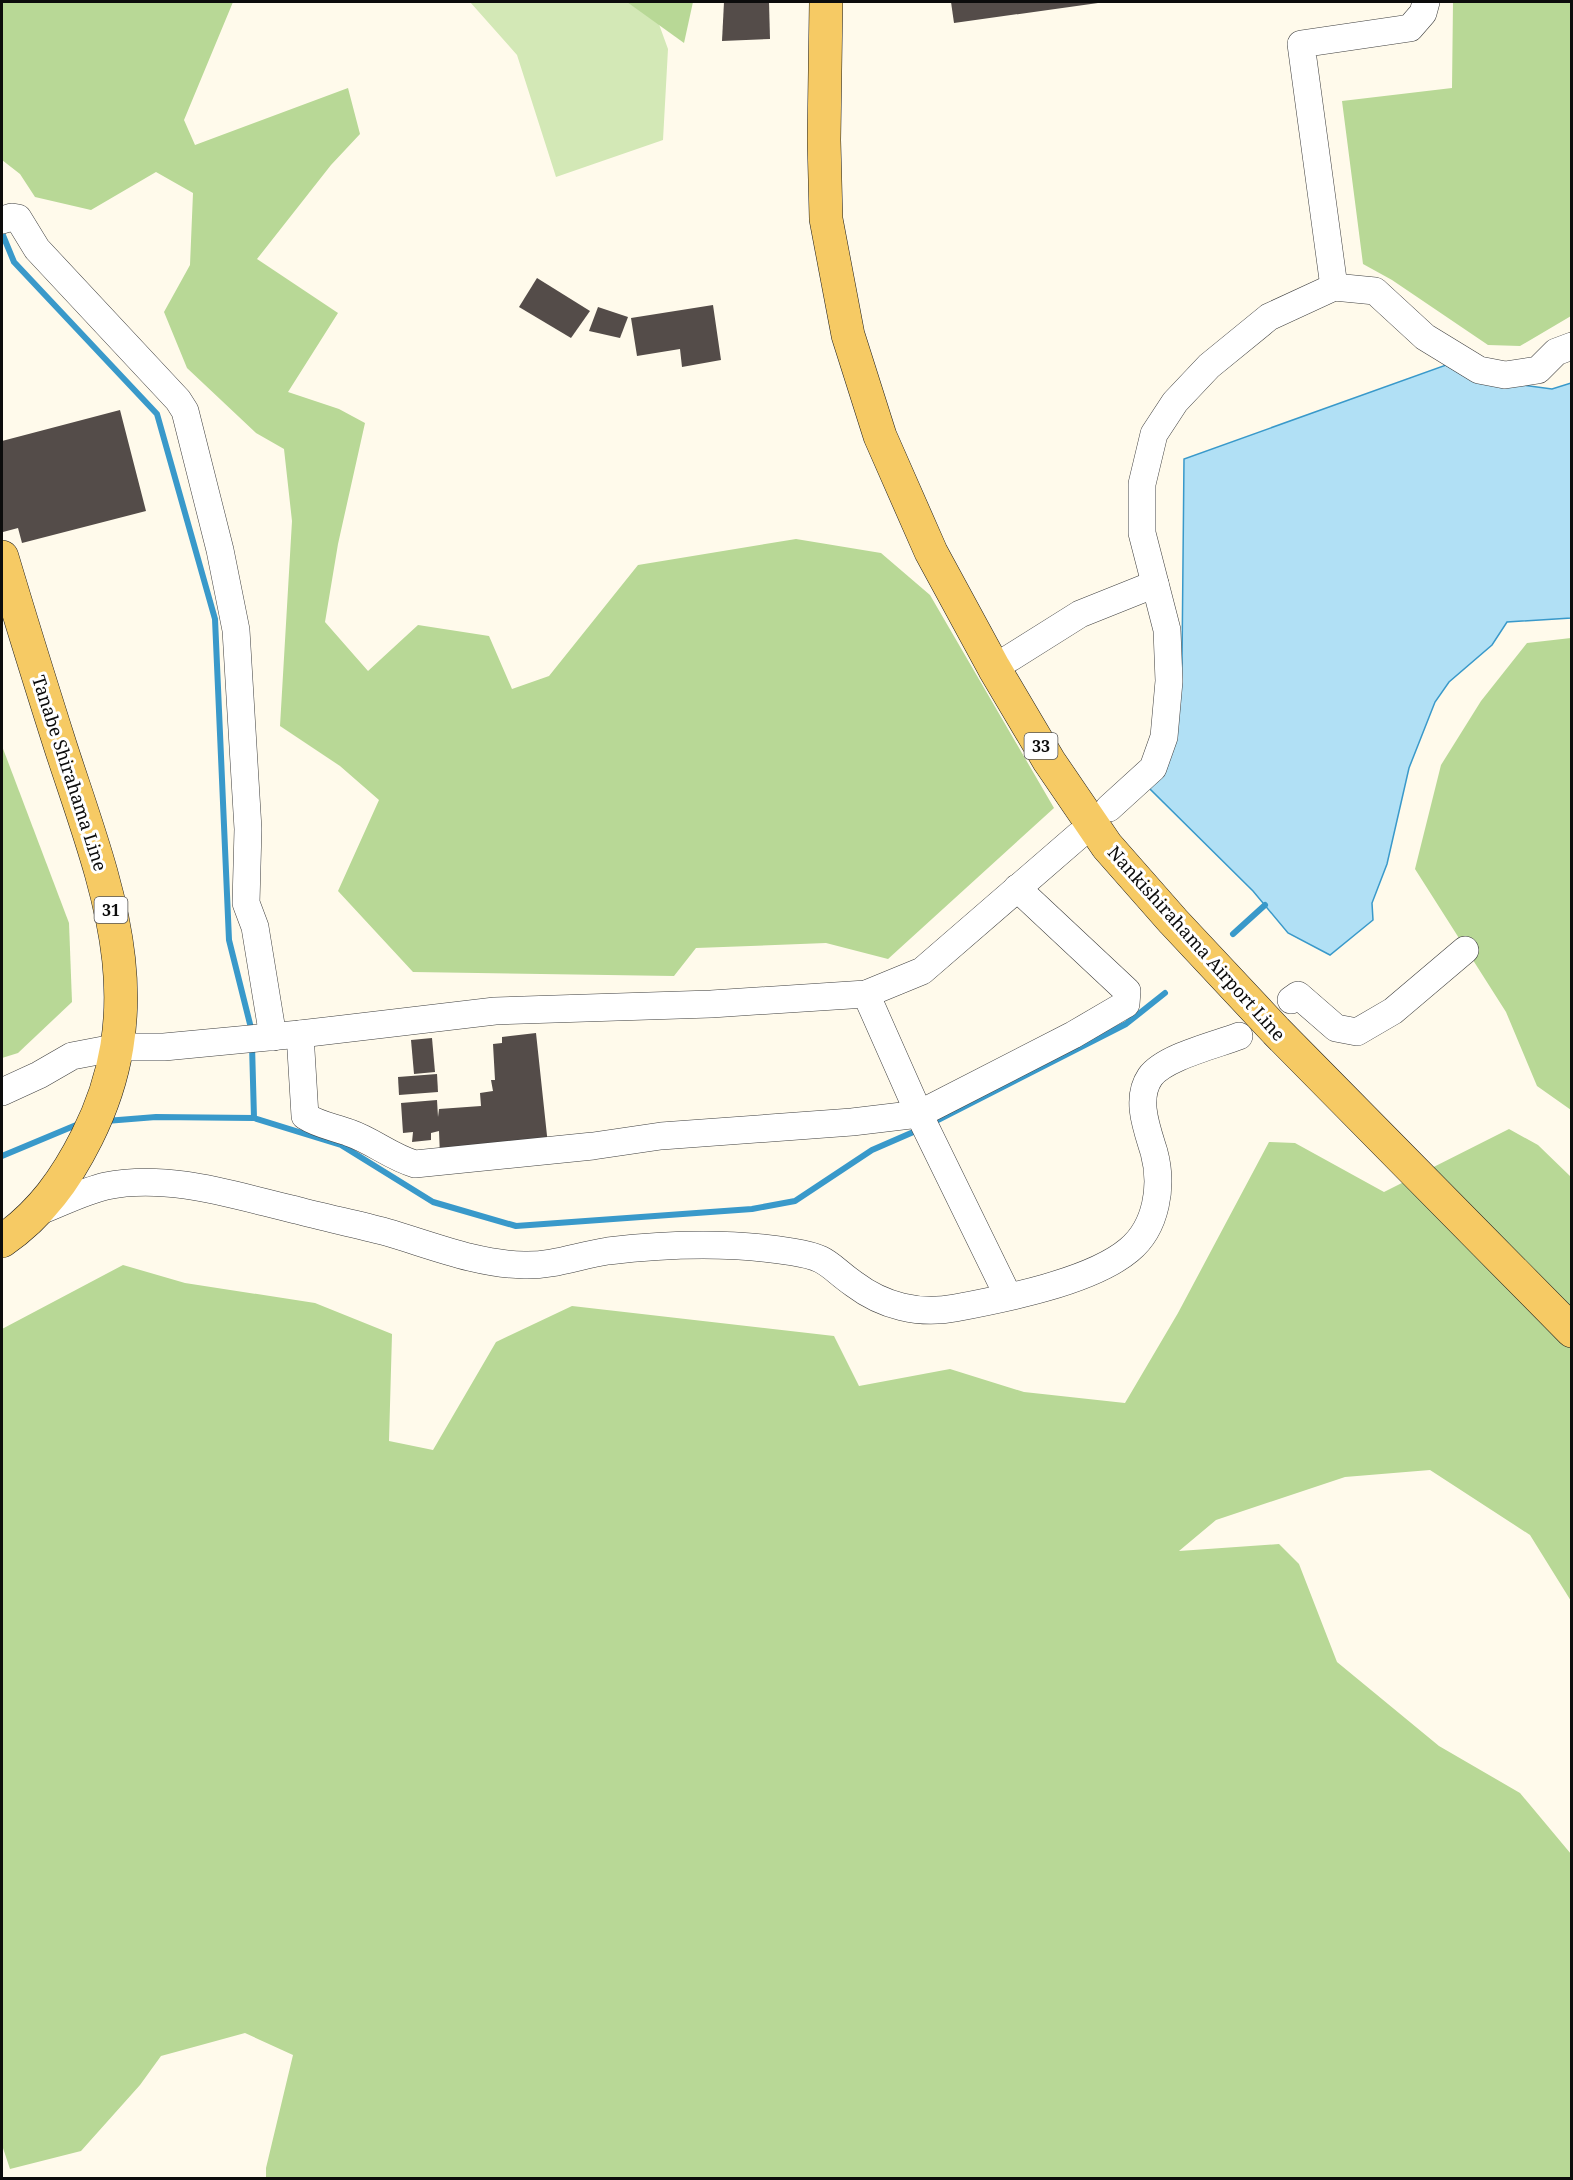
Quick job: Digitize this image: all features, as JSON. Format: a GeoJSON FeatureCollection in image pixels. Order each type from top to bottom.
{"type":"FeatureCollection","features":[{"type":"Feature","properties":{"kind":"main road","name":"Nankishirahama Airport Line"},"geometry":{"type":"LineString","coordinates":[[826,2],[824,140],[826,219],[848,335],[880,436],[931,552],[994,668],[1049,761],[1107,846],[1173,921],[1285,1040],[1572,1331]]}},
{"type":"Feature","properties":{"kind":"main road","name":"Tanabe Shirahama Line"},"geometry":{"type":"LineString","coordinates":[[2,557],[105,883],[119,947],[122,998],[119,1047],[100,1112],[70,1171],[40,1211],[2,1241]]}},
{"type":"Feature","properties":{"kind":"street"},"geometry":{"type":"LineString","coordinates":[[1334,287],[1301,44],[1410,28],[1423,13],[1426,2]]}},
{"type":"Feature","properties":{"kind":"street"},"geometry":{"type":"LineString","coordinates":[[7,218],[18,218],[37,249],[178,400],[190,427],[236,630],[248,829],[246,903],[255,927],[269,1037]]}},
{"type":"Feature","properties":{"kind":"street"},"geometry":{"type":"LineString","coordinates":[[1109,808],[1153,768],[1164,737],[1169,681],[1167,630],[1142,533],[1142,484],[1154,434],[1175,402],[1209,366],[1269,317],[1334,287],[1375,291],[1425,337],[1479,370],[1505,375],[1538,370],[1556,352],[1572,346]]}},
{"type":"Feature","properties":{"kind":"street"},"geometry":{"type":"LineString","coordinates":[[994,668],[1080,614],[1155,585]]}},
{"type":"Feature","properties":{"kind":"street"},"geometry":{"type":"LineString","coordinates":[[2,1092],[39,1075],[72,1056],[119,1047],[164,1047],[238,1040],[495,1011],[711,1004],[866,994],[922,971],[1078,836]]}},
{"type":"Feature","properties":{"kind":"street"},"geometry":{"type":"LineString","coordinates":[[300,1034],[305,1116],[317,1124],[351,1133],[397,1159],[415,1164],[593,1146],[661,1136],[852,1122],[923,1122],[1126,1004],[1127,991],[1017,888]]}},
{"type":"Feature","properties":{"kind":"street"},"geometry":{"type":"LineString","coordinates":[[1291,1000],[1298,995],[1336,1028],[1357,1032],[1393,1011],[1465,950]]}},
{"type":"Feature","properties":{"kind":"street"},"geometry":{"type":"LineString","coordinates":[[866,994],[923,1122],[1008,1296]]}},
{"type":"Feature","properties":{"kind":"street"},"geometry":{"type":"LineString","coordinates":[[40,1211],[106,1186],[171,1183],[245,1198],[497,1262],[535,1264],[605,1252],[653,1248],[754,1247],[805,1254],[828,1261],[854,1284],[880,1299],[920,1311],[950,1309],[1048,1287],[1091,1270],[1131,1249],[1153,1212],[1159,1192],[1159,1173],[1142,1098],[1147,1081],[1158,1067],[1239,1036]]}},
{"type":"Feature","properties":{"kind":"green space"},"geometry":{"type":"Polygon","coordinates":[[[2,2],[233,2],[184,120],[195,145],[348,88],[360,134],[331,165],[257,259],[338,313],[288,392],[339,409],[365,423],[338,544],[325,622],[368,671],[418,625],[489,636],[512,689],[549,676],[638,565],[796,539],[881,553],[930,595],[1054,808],[888,959],[826,943],[696,948],[674,976],[413,972],[338,891],[379,800],[340,766],[280,726],[292,521],[284,449],[256,433],[187,368],[164,312],[190,265],[193,193],[156,172],[91,210],[35,197],[20,174],[2,160],[2,2]]]}},
{"type":"Feature","properties":{"kind":"green space"},"geometry":{"type":"Polygon","coordinates":[[[470,2],[639,2],[652,5],[668,49],[663,140],[556,177],[517,55],[470,2]]]}},
{"type":"Feature","properties":{"kind":"green space"},"geometry":{"type":"Polygon","coordinates":[[[627,2],[693,2],[684,43],[627,2]]]}},
{"type":"Feature","properties":{"kind":"green space"},"geometry":{"type":"Polygon","coordinates":[[[1453,2],[1571,2],[1571,316],[1520,346],[1488,345],[1392,280],[1363,264],[1342,101],[1452,88],[1453,2]]]}},
{"type":"Feature","properties":{"kind":"green space"},"geometry":{"type":"Polygon","coordinates":[[[1571,638],[1571,1110],[1537,1086],[1506,1012],[1415,869],[1441,765],[1481,701],[1527,643],[1571,638]]]}},
{"type":"Feature","properties":{"kind":"green space"},"geometry":{"type":"Polygon","coordinates":[[[2,746],[69,923],[72,1002],[18,1053],[2,1058],[2,746]]]}},
{"type":"Feature","properties":{"kind":"green space"},"geometry":{"type":"Polygon","coordinates":[[[1509,1129],[1538,1145],[1571,1177],[1571,1601],[1530,1535],[1430,1470],[1345,1477],[1216,1520],[1179,1551],[1279,1544],[1299,1564],[1337,1662],[1439,1746],[1520,1793],[1571,1854],[1571,2178],[266,2178],[266,2168],[293,2055],[245,2033],[161,2056],[140,2085],[81,2151],[10,2169],[2,2145],[2,1329],[123,1265],[185,1283],[315,1303],[392,1334],[389,1441],[433,1450],[496,1342],[572,1306],[834,1336],[859,1386],[950,1369],[1024,1392],[1125,1403],[1178,1313],[1269,1142],[1295,1143],[1384,1192],[1509,1129]]]}},
{"type":"Feature","properties":{"kind":"water"},"geometry":{"type":"Polygon","coordinates":[[[1446,365],[1468,378],[1552,389],[1571,383],[1571,618],[1507,622],[1492,645],[1449,682],[1435,702],[1409,768],[1387,864],[1372,903],[1373,920],[1330,955],[1288,933],[1253,891],[1150,789],[1171,743],[1182,663],[1184,459],[1446,365]]]}},
{"type":"Feature","properties":{"kind":"building"},"geometry":{"type":"Polygon","coordinates":[[[724,2],[769,2],[770,39],[722,41],[724,2]]]}},
{"type":"Feature","properties":{"kind":"building"},"geometry":{"type":"Polygon","coordinates":[[[951,2],[1098,2],[1098,3],[954,23],[951,2]]]}},
{"type":"Feature","properties":{"kind":"building"},"geometry":{"type":"Polygon","coordinates":[[[537,278],[590,311],[571,338],[519,307],[537,278]]]}},
{"type":"Feature","properties":{"kind":"building"},"geometry":{"type":"Polygon","coordinates":[[[713,305],[721,360],[682,367],[680,349],[637,356],[631,318],[713,305]]]}},
{"type":"Feature","properties":{"kind":"building"},"geometry":{"type":"Polygon","coordinates":[[[598,307],[628,317],[620,338],[589,331],[598,307]]]}},
{"type":"Feature","properties":{"kind":"building"},"geometry":{"type":"Polygon","coordinates":[[[120,410],[146,511],[22,543],[18,528],[3,532],[2,441],[120,410]]]}},
{"type":"Feature","properties":{"kind":"building"},"geometry":{"type":"Polygon","coordinates":[[[536,1033],[548,1145],[440,1156],[439,1131],[431,1133],[431,1140],[412,1142],[413,1132],[403,1133],[401,1103],[437,1100],[438,1117],[439,1109],[481,1106],[480,1093],[493,1091],[491,1080],[495,1080],[493,1044],[502,1043],[502,1037],[536,1033]]]}},
{"type":"Feature","properties":{"kind":"building"},"geometry":{"type":"Polygon","coordinates":[[[432,1038],[435,1072],[414,1074],[411,1040],[432,1038]]]}},
{"type":"Feature","properties":{"kind":"building"},"geometry":{"type":"Polygon","coordinates":[[[437,1074],[438,1092],[399,1095],[398,1077],[437,1074]]]}},
{"type":"Feature","properties":{"kind":"waterway"},"geometry":{"type":"LineString","coordinates":[[2,233],[14,262],[157,414],[215,619],[229,940],[252,1032]]}},
{"type":"Feature","properties":{"kind":"waterway"},"geometry":{"type":"LineString","coordinates":[[1233,934],[1265,905]]}},
{"type":"Feature","properties":{"kind":"waterway"},"geometry":{"type":"LineString","coordinates":[[930,1124],[1126,1024],[1165,993]]}},
{"type":"Feature","properties":{"kind":"waterway"},"geometry":{"type":"LineString","coordinates":[[252,1045],[254,1118],[341,1145],[433,1202],[516,1226],[752,1209],[795,1201],[872,1150],[918,1130]]}},
{"type":"Feature","properties":{"kind":"waterway"},"geometry":{"type":"LineString","coordinates":[[106,1121],[156,1117],[254,1118]]}},
{"type":"Feature","properties":{"kind":"waterway"},"geometry":{"type":"LineString","coordinates":[[2,1156],[81,1123]]}}]}
